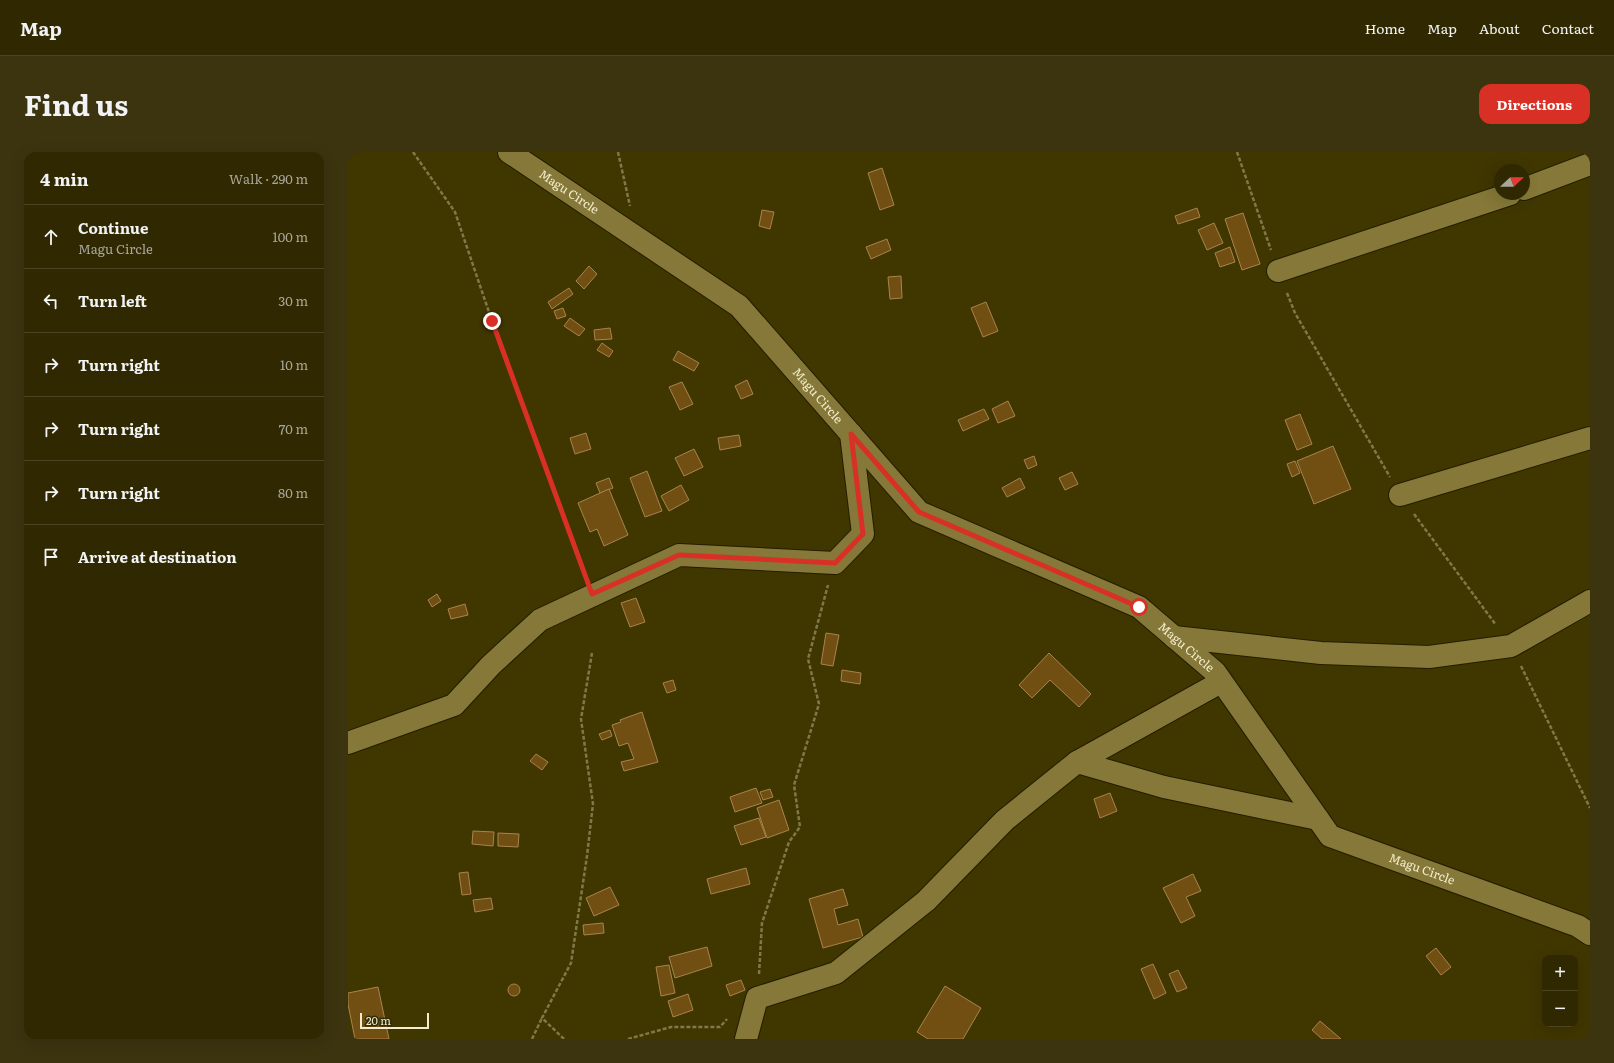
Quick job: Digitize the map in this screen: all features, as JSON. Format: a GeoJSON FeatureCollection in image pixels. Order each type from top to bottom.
{"type":"FeatureCollection","features":[{"type":"Feature","properties":{"kind":"street","name":"Magu Circle"},"geometry":{"type":"LineString","coordinates":[[509,152],[739,306],[919,512],[1139,607],[1215,672],[1330,836],[1578,926],[1590,934]]}},
{"type":"Feature","properties":{"kind":"street"},"geometry":{"type":"LineString","coordinates":[[1530,187],[1590,164]]}},
{"type":"Feature","properties":{"kind":"street"},"geometry":{"type":"LineString","coordinates":[[1278,271],[1494,199]]}},
{"type":"Feature","properties":{"kind":"street"},"geometry":{"type":"LineString","coordinates":[[348,743],[454,705],[491,665],[540,620],[592,594],[679,555],[835,563],[863,534],[851,434]]}},
{"type":"Feature","properties":{"kind":"street"},"geometry":{"type":"LineString","coordinates":[[1400,495],[1590,438]]}},
{"type":"Feature","properties":{"kind":"street"},"geometry":{"type":"LineString","coordinates":[[1174,637],[1321,653],[1429,658],[1511,646],[1590,601]]}},
{"type":"Feature","properties":{"kind":"street"},"geometry":{"type":"LineString","coordinates":[[746,1039],[757,998],[836,973],[926,901],[1005,820],[1077,762],[1222,682]]}},
{"type":"Feature","properties":{"kind":"street"},"geometry":{"type":"LineString","coordinates":[[1077,762],[1164,787],[1318,819]]}},
{"type":"Feature","properties":{"kind":"path"},"geometry":{"type":"LineString","coordinates":[[413,152],[455,212],[492,321],[592,594]]}},
{"type":"Feature","properties":{"kind":"path"},"geometry":{"type":"LineString","coordinates":[[618,152],[638,238]]}},
{"type":"Feature","properties":{"kind":"path"},"geometry":{"type":"LineString","coordinates":[[757,998],[762,923],[789,842],[800,827],[794,786],[819,704],[808,659],[830,581]]}},
{"type":"Feature","properties":{"kind":"path"},"geometry":{"type":"LineString","coordinates":[[532,1039],[571,963],[593,804],[581,720],[592,653]]}},
{"type":"Feature","properties":{"kind":"path"},"geometry":{"type":"LineString","coordinates":[[628,1039],[671,1027],[720,1027],[729,1016]]}},
{"type":"Feature","properties":{"kind":"path"},"geometry":{"type":"LineString","coordinates":[[542,1018],[564,1039]]}},
{"type":"Feature","properties":{"kind":"building"},"geometry":{"type":"Polygon","coordinates":[[[882,168],[894,205],[880,210],[868,173],[882,168]]]}},
{"type":"Feature","properties":{"kind":"building"},"geometry":{"type":"Polygon","coordinates":[[[1197,208],[1200,217],[1178,224],[1175,216],[1197,208]]]}},
{"type":"Feature","properties":{"kind":"building"},"geometry":{"type":"Polygon","coordinates":[[[762,210],[774,212],[770,229],[759,226],[762,210]]]}},
{"type":"Feature","properties":{"kind":"building"},"geometry":{"type":"Polygon","coordinates":[[[1243,213],[1260,264],[1242,270],[1225,219],[1243,213]]]}},
{"type":"Feature","properties":{"kind":"building"},"geometry":{"type":"Polygon","coordinates":[[[1214,223],[1223,243],[1207,250],[1198,230],[1214,223]]]}},
{"type":"Feature","properties":{"kind":"building"},"geometry":{"type":"Polygon","coordinates":[[[887,239],[891,250],[871,259],[866,247],[887,239]]]}},
{"type":"Feature","properties":{"kind":"building"},"geometry":{"type":"Polygon","coordinates":[[[1230,247],[1235,262],[1220,267],[1215,253],[1230,247]]]}},
{"type":"Feature","properties":{"kind":"building"},"geometry":{"type":"Polygon","coordinates":[[[589,266],[597,274],[584,289],[576,281],[589,266]]]}},
{"type":"Feature","properties":{"kind":"building"},"geometry":{"type":"Polygon","coordinates":[[[901,276],[902,298],[890,299],[888,277],[901,276]]]}},
{"type":"Feature","properties":{"kind":"building"},"geometry":{"type":"Polygon","coordinates":[[[569,288],[573,294],[552,309],[548,302],[569,288]]]}},
{"type":"Feature","properties":{"kind":"building"},"geometry":{"type":"Polygon","coordinates":[[[986,302],[998,331],[983,337],[971,308],[986,302]]]}},
{"type":"Feature","properties":{"kind":"building"},"geometry":{"type":"Polygon","coordinates":[[[563,308],[566,316],[557,319],[554,311],[563,308]]]}},
{"type":"Feature","properties":{"kind":"building"},"geometry":{"type":"Polygon","coordinates":[[[570,318],[585,329],[579,336],[564,326],[570,318]]]}},
{"type":"Feature","properties":{"kind":"building"},"geometry":{"type":"Polygon","coordinates":[[[610,328],[612,339],[595,340],[594,330],[610,328]]]}},
{"type":"Feature","properties":{"kind":"building"},"geometry":{"type":"Polygon","coordinates":[[[602,343],[613,351],[609,357],[597,350],[602,343]]]}},
{"type":"Feature","properties":{"kind":"building"},"geometry":{"type":"Polygon","coordinates":[[[678,351],[699,363],[694,371],[673,360],[678,351]]]}},
{"type":"Feature","properties":{"kind":"building"},"geometry":{"type":"Polygon","coordinates":[[[747,380],[753,394],[741,399],[735,386],[747,380]]]}},
{"type":"Feature","properties":{"kind":"building"},"geometry":{"type":"Polygon","coordinates":[[[682,382],[693,404],[680,410],[669,387],[682,382]]]}},
{"type":"Feature","properties":{"kind":"building"},"geometry":{"type":"Polygon","coordinates":[[[1008,401],[1015,416],[998,423],[992,409],[1008,401]]]}},
{"type":"Feature","properties":{"kind":"building"},"geometry":{"type":"Polygon","coordinates":[[[984,409],[989,419],[963,431],[958,420],[984,409]]]}},
{"type":"Feature","properties":{"kind":"building"},"geometry":{"type":"Polygon","coordinates":[[[1300,414],[1312,444],[1297,450],[1285,420],[1300,414]]]}},
{"type":"Feature","properties":{"kind":"building"},"geometry":{"type":"Polygon","coordinates":[[[586,433],[591,449],[575,454],[570,438],[586,433]]]}},
{"type":"Feature","properties":{"kind":"building"},"geometry":{"type":"Polygon","coordinates":[[[739,435],[741,446],[720,450],[718,438],[739,435]]]}},
{"type":"Feature","properties":{"kind":"building"},"geometry":{"type":"Polygon","coordinates":[[[1333,446],[1351,489],[1314,504],[1297,461],[1333,446]]]}},
{"type":"Feature","properties":{"kind":"building"},"geometry":{"type":"Polygon","coordinates":[[[694,449],[703,467],[684,476],[675,458],[694,449]]]}},
{"type":"Feature","properties":{"kind":"building"},"geometry":{"type":"Polygon","coordinates":[[[1034,456],[1037,465],[1028,469],[1024,460],[1034,456]]]}},
{"type":"Feature","properties":{"kind":"building"},"geometry":{"type":"Polygon","coordinates":[[[1295,461],[1300,473],[1292,477],[1287,464],[1295,461]]]}},
{"type":"Feature","properties":{"kind":"building"},"geometry":{"type":"Polygon","coordinates":[[[647,471],[662,511],[645,517],[630,478],[647,471]]]}},
{"type":"Feature","properties":{"kind":"building"},"geometry":{"type":"Polygon","coordinates":[[[1072,472],[1078,484],[1065,490],[1059,478],[1072,472]]]}},
{"type":"Feature","properties":{"kind":"building"},"geometry":{"type":"Polygon","coordinates":[[[609,478],[613,488],[600,493],[596,483],[609,478]]]}},
{"type":"Feature","properties":{"kind":"building"},"geometry":{"type":"Polygon","coordinates":[[[1020,478],[1025,488],[1007,497],[1002,488],[1020,478]]]}},
{"type":"Feature","properties":{"kind":"building"},"geometry":{"type":"Polygon","coordinates":[[[681,485],[689,500],[669,511],[661,496],[681,485]]]}},
{"type":"Feature","properties":{"kind":"building"},"geometry":{"type":"Polygon","coordinates":[[[609,489],[628,535],[604,546],[597,529],[590,532],[578,503],[609,489]]]}},
{"type":"Feature","properties":{"kind":"building"},"geometry":{"type":"Polygon","coordinates":[[[437,594],[441,601],[432,607],[428,600],[437,594]]]}},
{"type":"Feature","properties":{"kind":"building"},"geometry":{"type":"Polygon","coordinates":[[[636,598],[645,622],[630,627],[621,603],[636,598]]]}},
{"type":"Feature","properties":{"kind":"building"},"geometry":{"type":"Polygon","coordinates":[[[465,604],[468,615],[451,619],[448,609],[465,604]]]}},
{"type":"Feature","properties":{"kind":"building"},"geometry":{"type":"Polygon","coordinates":[[[826,633],[839,635],[833,666],[821,664],[826,633]]]}},
{"type":"Feature","properties":{"kind":"building"},"geometry":{"type":"Polygon","coordinates":[[[1049,653],[1091,694],[1079,707],[1050,680],[1032,698],[1019,685],[1049,653]]]}},
{"type":"Feature","properties":{"kind":"building"},"geometry":{"type":"Polygon","coordinates":[[[842,670],[861,673],[860,684],[841,681],[842,670]]]}},
{"type":"Feature","properties":{"kind":"building"},"geometry":{"type":"Polygon","coordinates":[[[673,680],[676,690],[667,693],[663,683],[673,680]]]}},
{"type":"Feature","properties":{"kind":"building"},"geometry":{"type":"Polygon","coordinates":[[[642,712],[658,762],[624,771],[621,762],[634,759],[628,743],[619,746],[612,725],[621,722],[620,720],[642,712]]]}},
{"type":"Feature","properties":{"kind":"building"},"geometry":{"type":"Polygon","coordinates":[[[610,730],[612,736],[602,740],[599,734],[610,730]]]}},
{"type":"Feature","properties":{"kind":"building"},"geometry":{"type":"Polygon","coordinates":[[[536,754],[548,762],[542,770],[530,761],[536,754]]]}},
{"type":"Feature","properties":{"kind":"building"},"geometry":{"type":"Polygon","coordinates":[[[756,788],[762,803],[735,812],[730,797],[756,788]]]}},
{"type":"Feature","properties":{"kind":"building"},"geometry":{"type":"Polygon","coordinates":[[[770,789],[773,797],[763,800],[760,792],[770,789]]]}},
{"type":"Feature","properties":{"kind":"building"},"geometry":{"type":"Polygon","coordinates":[[[1110,793],[1117,811],[1100,818],[1094,799],[1110,793]]]}},
{"type":"Feature","properties":{"kind":"building"},"geometry":{"type":"Polygon","coordinates":[[[779,800],[789,830],[767,838],[757,808],[779,800]]]}},
{"type":"Feature","properties":{"kind":"building"},"geometry":{"type":"Polygon","coordinates":[[[759,818],[766,837],[741,845],[734,826],[759,818]]]}},
{"type":"Feature","properties":{"kind":"building"},"geometry":{"type":"Polygon","coordinates":[[[473,831],[494,832],[493,846],[472,844],[473,831]]]}},
{"type":"Feature","properties":{"kind":"building"},"geometry":{"type":"Polygon","coordinates":[[[498,833],[519,834],[518,847],[498,846],[498,833]]]}},
{"type":"Feature","properties":{"kind":"building"},"geometry":{"type":"Polygon","coordinates":[[[746,868],[750,884],[711,894],[707,879],[746,868]]]}},
{"type":"Feature","properties":{"kind":"building"},"geometry":{"type":"Polygon","coordinates":[[[468,872],[471,894],[462,895],[459,873],[468,872]]]}},
{"type":"Feature","properties":{"kind":"building"},"geometry":{"type":"Polygon","coordinates":[[[1193,874],[1201,891],[1186,897],[1195,916],[1181,923],[1163,888],[1193,874]]]}},
{"type":"Feature","properties":{"kind":"building"},"geometry":{"type":"Polygon","coordinates":[[[610,887],[619,905],[594,916],[586,898],[610,887]]]}},
{"type":"Feature","properties":{"kind":"building"},"geometry":{"type":"Polygon","coordinates":[[[843,889],[848,905],[834,909],[838,925],[858,919],[863,937],[823,948],[809,899],[843,889]]]}},
{"type":"Feature","properties":{"kind":"building"},"geometry":{"type":"Polygon","coordinates":[[[491,898],[493,909],[475,912],[473,900],[491,898]]]}},
{"type":"Feature","properties":{"kind":"building"},"geometry":{"type":"Polygon","coordinates":[[[603,923],[604,933],[584,935],[583,925],[603,923]]]}},
{"type":"Feature","properties":{"kind":"building"},"geometry":{"type":"Polygon","coordinates":[[[707,947],[712,966],[675,978],[669,957],[707,947]]]}},
{"type":"Feature","properties":{"kind":"building"},"geometry":{"type":"Polygon","coordinates":[[[1436,948],[1451,967],[1441,975],[1426,956],[1436,948]]]}},
{"type":"Feature","properties":{"kind":"building"},"geometry":{"type":"Polygon","coordinates":[[[1153,964],[1166,993],[1154,999],[1141,969],[1153,964]]]}},
{"type":"Feature","properties":{"kind":"building"},"geometry":{"type":"Polygon","coordinates":[[[669,965],[675,993],[661,996],[656,967],[669,965]]]}},
{"type":"Feature","properties":{"kind":"building"},"geometry":{"type":"Polygon","coordinates":[[[1178,970],[1187,988],[1177,992],[1169,974],[1178,970]]]}},
{"type":"Feature","properties":{"kind":"building"},"geometry":{"type":"Polygon","coordinates":[[[741,980],[745,990],[730,996],[726,985],[741,980]]]}},
{"type":"Feature","properties":{"kind":"building"},"geometry":{"type":"Polygon","coordinates":[[[516,984],[519,985],[519,995],[512,996],[509,995],[508,988],[509,985],[516,984]]]}},
{"type":"Feature","properties":{"kind":"building"},"geometry":{"type":"Polygon","coordinates":[[[945,986],[981,1008],[963,1039],[928,1039],[917,1032],[945,986]]]}},
{"type":"Feature","properties":{"kind":"building"},"geometry":{"type":"Polygon","coordinates":[[[378,987],[389,1039],[355,1039],[348,1004],[348,993],[378,987]]]}},
{"type":"Feature","properties":{"kind":"building"},"geometry":{"type":"Polygon","coordinates":[[[688,994],[693,1010],[673,1017],[668,1001],[688,994]]]}},
{"type":"Feature","properties":{"kind":"building"},"geometry":{"type":"Polygon","coordinates":[[[1320,1021],[1341,1039],[1322,1039],[1312,1030],[1320,1021]]]}},
{"type":"Feature","properties":{"kind":"route"},"geometry":{"type":"LineString","coordinates":[[492,321],[592,594],[679,555],[835,563],[863,534],[851,434],[919,512],[1139,607]]}}]}
